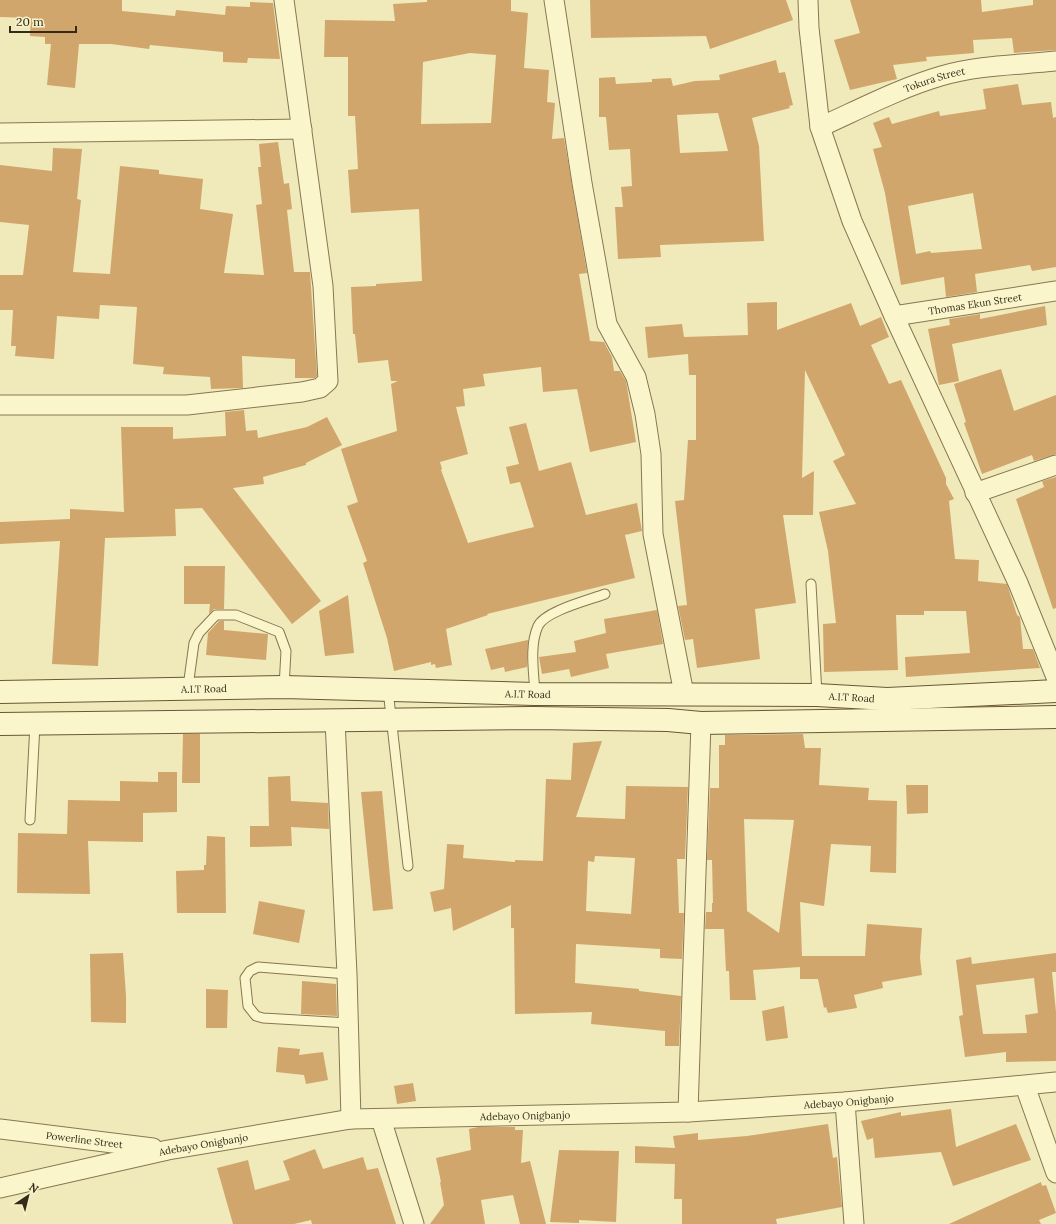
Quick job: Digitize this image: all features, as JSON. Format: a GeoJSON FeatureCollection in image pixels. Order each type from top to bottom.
{"type":"FeatureCollection","features":[{"type":"Feature","properties":{"kind":"street"},"geometry":{"type":"LineString","coordinates":[[0,405],[187,405],[302,392],[320,388],[328,381],[329,372],[323,286],[284,0]]}},
{"type":"Feature","properties":{"kind":"street"},"geometry":{"type":"LineString","coordinates":[[554,0],[582,183],[607,324],[636,377],[645,414],[651,454],[653,534],[684,694]]}},
{"type":"Feature","properties":{"kind":"street"},"geometry":{"type":"LineString","coordinates":[[808,0],[809,28],[820,127],[852,221],[975,493],[1018,583],[1056,676]]}},
{"type":"Feature","properties":{"kind":"street","name":"Tokura Street"},"geometry":{"type":"LineString","coordinates":[[820,127],[942,76],[969,70],[1056,61]]}},
{"type":"Feature","properties":{"kind":"street"},"geometry":{"type":"LineString","coordinates":[[0,132],[302,129]]}},
{"type":"Feature","properties":{"kind":"street","name":"Thomas Ekun Street"},"geometry":{"type":"LineString","coordinates":[[894,316],[1056,291]]}},
{"type":"Feature","properties":{"kind":"street"},"geometry":{"type":"LineString","coordinates":[[975,493],[1056,465]]}},
{"type":"Feature","properties":{"kind":"street","name":"A.I.T Road"},"geometry":{"type":"LineString","coordinates":[[0,692],[284,687],[535,694],[817,695],[887,699],[1056,691]]}},
{"type":"Feature","properties":{"kind":"street"},"geometry":{"type":"LineString","coordinates":[[0,724],[335,720],[390,721],[533,718],[668,720],[701,723],[1056,717]]}},
{"type":"Feature","properties":{"kind":"street"},"geometry":{"type":"LineString","coordinates":[[335,720],[349,1023],[351,1120]]}},
{"type":"Feature","properties":{"kind":"street"},"geometry":{"type":"LineString","coordinates":[[688,1112],[701,723]]}},
{"type":"Feature","properties":{"kind":"street","name":"Adebayo Onigbanjo"},"geometry":{"type":"LineString","coordinates":[[0,1188],[168,1150],[351,1120],[688,1112],[845,1102],[1056,1082]]}},
{"type":"Feature","properties":{"kind":"street"},"geometry":{"type":"LineString","coordinates":[[1025,1086],[1056,1173]]}},
{"type":"Feature","properties":{"kind":"street"},"geometry":{"type":"LineString","coordinates":[[845,1102],[854,1224]]}},
{"type":"Feature","properties":{"kind":"street"},"geometry":{"type":"LineString","coordinates":[[381,1120],[414,1224]]}},
{"type":"Feature","properties":{"kind":"street","name":"Powerline Street"},"geometry":{"type":"LineString","coordinates":[[0,1129],[168,1150]]}},
{"type":"Feature","properties":{"kind":"lane"},"geometry":{"type":"LineString","coordinates":[[811,584],[817,695]]}},
{"type":"Feature","properties":{"kind":"lane"},"geometry":{"type":"LineString","coordinates":[[535,694],[534,645],[539,625],[549,615],[605,594]]}},
{"type":"Feature","properties":{"kind":"lane"},"geometry":{"type":"LineString","coordinates":[[188,688],[194,643],[199,633],[216,615],[236,615],[279,632],[286,651],[284,687]]}},
{"type":"Feature","properties":{"kind":"lane"},"geometry":{"type":"LineString","coordinates":[[388,690],[390,721],[408,866]]}},
{"type":"Feature","properties":{"kind":"lane"},"geometry":{"type":"LineString","coordinates":[[30,820],[35,724]]}},
{"type":"Feature","properties":{"kind":"lane"},"geometry":{"type":"LineString","coordinates":[[347,974],[258,967],[250,971],[245,978],[248,1006],[256,1016],[263,1018],[349,1023]]}},
{"type":"Feature","properties":{"kind":"building"},"geometry":{"type":"Polygon","coordinates":[[[0,0],[122,0],[122,11],[175,16],[176,10],[225,15],[226,6],[250,7],[250,2],[273,3],[280,59],[248,58],[247,63],[223,62],[223,52],[150,45],[149,49],[111,44],[79,44],[75,88],[47,85],[51,44],[45,44],[45,37],[30,36],[31,18],[0,17],[0,0]]]}},
{"type":"Feature","properties":{"kind":"building"},"geometry":{"type":"Polygon","coordinates":[[[427,0],[511,0],[511,11],[528,13],[524,68],[549,70],[547,102],[555,103],[552,139],[564,138],[587,273],[579,274],[590,341],[604,342],[612,357],[614,371],[620,371],[626,381],[636,442],[590,452],[577,389],[543,392],[541,367],[483,374],[485,386],[463,389],[465,406],[456,407],[468,454],[440,462],[441,470],[468,543],[534,527],[520,482],[510,484],[506,467],[519,464],[509,427],[526,423],[539,471],[571,462],[586,515],[637,503],[642,531],[625,535],[635,578],[487,614],[488,615],[446,629],[452,665],[436,668],[435,664],[431,665],[431,662],[394,671],[387,638],[363,563],[367,561],[347,506],[358,502],[341,449],[397,431],[391,384],[398,381],[391,381],[388,360],[358,363],[355,334],[353,334],[351,287],[422,281],[419,209],[351,213],[348,170],[358,169],[355,116],[348,116],[348,57],[324,57],[325,20],[395,21],[393,4],[427,2],[427,0]],[[470,53],[423,62],[421,124],[491,123],[496,55],[470,53]]]}},
{"type":"Feature","properties":{"kind":"building"},"geometry":{"type":"Polygon","coordinates":[[[590,0],[786,0],[793,20],[710,49],[706,36],[591,38],[590,0]]]}},
{"type":"Feature","properties":{"kind":"building"},"geometry":{"type":"Polygon","coordinates":[[[850,0],[981,0],[982,12],[1033,5],[1033,0],[1056,0],[1056,50],[1014,53],[1012,38],[973,40],[974,53],[926,57],[927,61],[893,65],[897,79],[850,90],[834,40],[860,33],[850,0]]]}},
{"type":"Feature","properties":{"kind":"building"},"geometry":{"type":"Polygon","coordinates":[[[776,60],[779,73],[785,72],[793,105],[789,106],[790,108],[752,118],[759,146],[764,241],[660,245],[661,257],[618,259],[615,207],[623,207],[621,187],[632,186],[630,149],[609,150],[606,117],[599,117],[599,78],[615,77],[616,84],[652,82],[652,79],[671,78],[673,86],[695,81],[720,80],[719,75],[776,60]],[[718,113],[677,115],[680,153],[728,151],[718,113]]]}},
{"type":"Feature","properties":{"kind":"building"},"geometry":{"type":"Polygon","coordinates":[[[1018,84],[1022,105],[1051,102],[1053,118],[1056,117],[1056,267],[1032,271],[1030,265],[975,274],[977,292],[946,297],[944,277],[901,285],[885,193],[873,149],[882,147],[873,123],[889,117],[892,124],[939,111],[940,116],[986,109],[983,89],[1018,84]],[[973,193],[908,206],[916,254],[930,251],[931,253],[982,249],[973,193]]]}},
{"type":"Feature","properties":{"kind":"building"},"geometry":{"type":"Polygon","coordinates":[[[278,142],[284,184],[289,183],[292,209],[287,210],[294,272],[310,272],[317,376],[315,378],[295,378],[295,359],[242,356],[243,388],[211,389],[210,377],[163,374],[164,367],[133,364],[137,307],[100,305],[99,319],[57,316],[54,359],[15,356],[16,346],[11,346],[13,310],[0,310],[0,275],[23,275],[29,225],[0,222],[0,165],[52,171],[53,148],[82,149],[77,199],[81,200],[73,272],[110,274],[120,166],[159,170],[159,174],[203,179],[200,209],[233,214],[224,273],[264,275],[256,205],[262,204],[258,167],[261,167],[259,144],[278,142]]]}},
{"type":"Feature","properties":{"kind":"building"},"geometry":{"type":"Polygon","coordinates":[[[777,302],[777,330],[851,303],[860,326],[881,317],[889,337],[871,345],[889,384],[901,380],[946,478],[946,484],[954,499],[949,501],[955,559],[979,560],[978,581],[1007,584],[1017,615],[1020,617],[1023,649],[1033,649],[1040,668],[906,677],[905,657],[970,653],[966,611],[924,611],[924,615],[896,615],[898,670],[824,672],[823,624],[836,623],[828,551],[819,512],[856,504],[833,461],[845,455],[805,370],[802,478],[814,471],[813,515],[783,515],[796,603],[755,609],[760,659],[697,668],[693,639],[685,640],[678,606],[687,605],[675,501],[684,500],[688,440],[696,440],[696,375],[689,375],[688,354],[648,358],[645,327],[682,324],[684,337],[748,335],[747,303],[777,302]]]}},
{"type":"Feature","properties":{"kind":"building"},"geometry":{"type":"Polygon","coordinates":[[[1045,306],[1047,325],[952,344],[959,381],[939,385],[928,329],[950,325],[949,319],[980,314],[980,319],[1045,306]]]}},
{"type":"Feature","properties":{"kind":"building"},"geometry":{"type":"Polygon","coordinates":[[[1001,369],[1014,411],[1056,395],[1056,454],[1034,461],[1032,455],[982,474],[964,423],[966,422],[954,384],[1001,369]]]}},
{"type":"Feature","properties":{"kind":"building"},"geometry":{"type":"Polygon","coordinates":[[[244,410],[246,431],[257,430],[258,438],[307,427],[327,417],[342,445],[306,463],[306,465],[263,477],[264,484],[233,488],[321,601],[292,624],[202,508],[175,509],[176,536],[105,538],[98,666],[52,664],[60,541],[0,544],[0,522],[70,519],[70,509],[124,512],[121,427],[173,427],[173,439],[226,436],[225,412],[244,410]]]}},
{"type":"Feature","properties":{"kind":"building"},"geometry":{"type":"Polygon","coordinates":[[[1056,477],[1056,608],[1053,609],[1016,499],[1044,487],[1042,481],[1056,477]]]}},
{"type":"Feature","properties":{"kind":"building"},"geometry":{"type":"Polygon","coordinates":[[[184,566],[225,566],[224,609],[214,609],[209,614],[210,604],[184,604],[184,566]]]}},
{"type":"Feature","properties":{"kind":"building"},"geometry":{"type":"Polygon","coordinates":[[[348,595],[354,653],[325,656],[319,611],[348,595]]]}},
{"type":"Feature","properties":{"kind":"building"},"geometry":{"type":"Polygon","coordinates":[[[657,610],[663,644],[606,654],[609,668],[571,677],[569,669],[542,674],[539,657],[576,652],[574,641],[606,633],[604,619],[657,610]]]}},
{"type":"Feature","properties":{"kind":"building"},"geometry":{"type":"Polygon","coordinates":[[[219,621],[224,621],[224,630],[268,634],[266,660],[206,655],[208,633],[219,621]]]}},
{"type":"Feature","properties":{"kind":"building"},"geometry":{"type":"Polygon","coordinates":[[[528,640],[527,667],[505,672],[504,667],[491,670],[485,649],[528,640]]]}},
{"type":"Feature","properties":{"kind":"building"},"geometry":{"type":"Polygon","coordinates":[[[183,734],[200,734],[200,783],[182,783],[183,734]]]}},
{"type":"Feature","properties":{"kind":"building"},"geometry":{"type":"Polygon","coordinates":[[[803,734],[805,748],[821,748],[819,785],[869,788],[868,800],[897,801],[896,873],[870,872],[871,846],[831,844],[824,906],[800,902],[802,956],[865,956],[867,924],[922,928],[920,958],[922,975],[882,982],[883,988],[854,995],[857,1008],[828,1013],[826,1007],[824,1008],[818,979],[800,979],[800,967],[753,970],[756,1000],[730,1000],[729,971],[726,971],[724,929],[705,929],[706,912],[712,912],[713,903],[712,860],[707,860],[710,788],[719,788],[719,745],[725,745],[725,735],[803,734]],[[744,819],[747,911],[779,933],[794,820],[744,819]]]}},
{"type":"Feature","properties":{"kind":"building"},"geometry":{"type":"Polygon","coordinates":[[[602,741],[576,817],[625,819],[626,786],[688,787],[685,859],[677,859],[679,913],[684,913],[682,959],[660,958],[660,949],[576,944],[575,983],[639,989],[639,991],[681,996],[679,1046],[665,1046],[665,1031],[591,1024],[592,1012],[515,1014],[514,928],[511,928],[511,905],[453,931],[451,908],[434,912],[430,892],[444,889],[447,844],[464,845],[463,858],[515,862],[515,860],[543,861],[546,779],[571,780],[573,743],[602,741]],[[595,856],[594,862],[588,861],[586,911],[631,914],[635,858],[595,856]]]}},
{"type":"Feature","properties":{"kind":"building"},"geometry":{"type":"Polygon","coordinates":[[[158,772],[177,772],[177,812],[143,813],[143,842],[88,841],[90,894],[17,893],[18,833],[67,834],[68,800],[120,801],[120,781],[158,782],[158,772]]]}},
{"type":"Feature","properties":{"kind":"building"},"geometry":{"type":"Polygon","coordinates":[[[290,776],[291,801],[328,803],[329,829],[291,827],[292,846],[250,847],[250,826],[269,826],[268,777],[290,776]]]}},
{"type":"Feature","properties":{"kind":"building"},"geometry":{"type":"Polygon","coordinates":[[[906,785],[928,785],[928,813],[907,814],[906,785]]]}},
{"type":"Feature","properties":{"kind":"building"},"geometry":{"type":"Polygon","coordinates":[[[382,791],[393,909],[373,911],[361,792],[382,791]]]}},
{"type":"Feature","properties":{"kind":"building"},"geometry":{"type":"Polygon","coordinates":[[[207,836],[225,837],[226,913],[177,913],[176,871],[204,870],[204,865],[206,865],[207,836]]]}},
{"type":"Feature","properties":{"kind":"building"},"geometry":{"type":"Polygon","coordinates":[[[259,901],[305,910],[299,943],[253,934],[259,901]]]}},
{"type":"Feature","properties":{"kind":"building"},"geometry":{"type":"Polygon","coordinates":[[[123,953],[126,1023],[91,1022],[90,954],[123,953]]]}},
{"type":"Feature","properties":{"kind":"building"},"geometry":{"type":"Polygon","coordinates":[[[1056,953],[1056,972],[1052,972],[1056,1012],[1056,1061],[1006,1062],[1006,1052],[965,1057],[959,1016],[963,1015],[956,960],[971,957],[972,964],[1056,953]],[[1034,978],[976,985],[983,1034],[1027,1033],[1025,1015],[1038,1013],[1034,978]]]}},
{"type":"Feature","properties":{"kind":"building"},"geometry":{"type":"Polygon","coordinates":[[[302,981],[336,984],[337,1016],[301,1014],[302,981]]]}},
{"type":"Feature","properties":{"kind":"building"},"geometry":{"type":"Polygon","coordinates":[[[206,989],[228,990],[227,1028],[206,1028],[206,989]]]}},
{"type":"Feature","properties":{"kind":"building"},"geometry":{"type":"Polygon","coordinates":[[[784,1006],[788,1038],[766,1041],[762,1011],[784,1006]]]}},
{"type":"Feature","properties":{"kind":"building"},"geometry":{"type":"Polygon","coordinates":[[[278,1047],[300,1049],[299,1055],[323,1052],[328,1080],[306,1084],[304,1075],[276,1072],[278,1047]]]}},
{"type":"Feature","properties":{"kind":"building"},"geometry":{"type":"Polygon","coordinates":[[[413,1083],[416,1101],[397,1104],[394,1086],[413,1083]]]}},
{"type":"Feature","properties":{"kind":"building"},"geometry":{"type":"Polygon","coordinates":[[[951,1109],[956,1147],[1016,1124],[1031,1160],[953,1186],[941,1152],[875,1158],[873,1138],[867,1140],[861,1121],[901,1112],[901,1116],[951,1109]]]}},
{"type":"Feature","properties":{"kind":"building"},"geometry":{"type":"Polygon","coordinates":[[[828,1124],[833,1158],[837,1157],[842,1207],[776,1219],[777,1224],[682,1224],[682,1199],[674,1199],[675,1164],[635,1163],[635,1146],[675,1148],[673,1136],[698,1133],[698,1140],[747,1136],[828,1124]]]}},
{"type":"Feature","properties":{"kind":"building"},"geometry":{"type":"Polygon","coordinates":[[[478,1127],[515,1127],[515,1130],[523,1130],[521,1163],[530,1161],[546,1224],[520,1224],[513,1195],[481,1200],[485,1224],[430,1224],[444,1205],[436,1158],[471,1150],[469,1129],[478,1127]]]}},
{"type":"Feature","properties":{"kind":"building"},"geometry":{"type":"Polygon","coordinates":[[[315,1149],[323,1169],[363,1157],[367,1170],[378,1168],[396,1224],[312,1224],[311,1220],[294,1224],[233,1224],[217,1168],[248,1160],[255,1190],[290,1180],[283,1161],[315,1149]]]}},
{"type":"Feature","properties":{"kind":"building"},"geometry":{"type":"Polygon","coordinates":[[[559,1150],[619,1151],[616,1222],[579,1220],[579,1223],[550,1222],[559,1150]]]}},
{"type":"Feature","properties":{"kind":"building"},"geometry":{"type":"Polygon","coordinates":[[[1041,1182],[1042,1186],[1046,1185],[1056,1213],[1039,1220],[1041,1224],[949,1224],[1041,1182]]]}}]}
